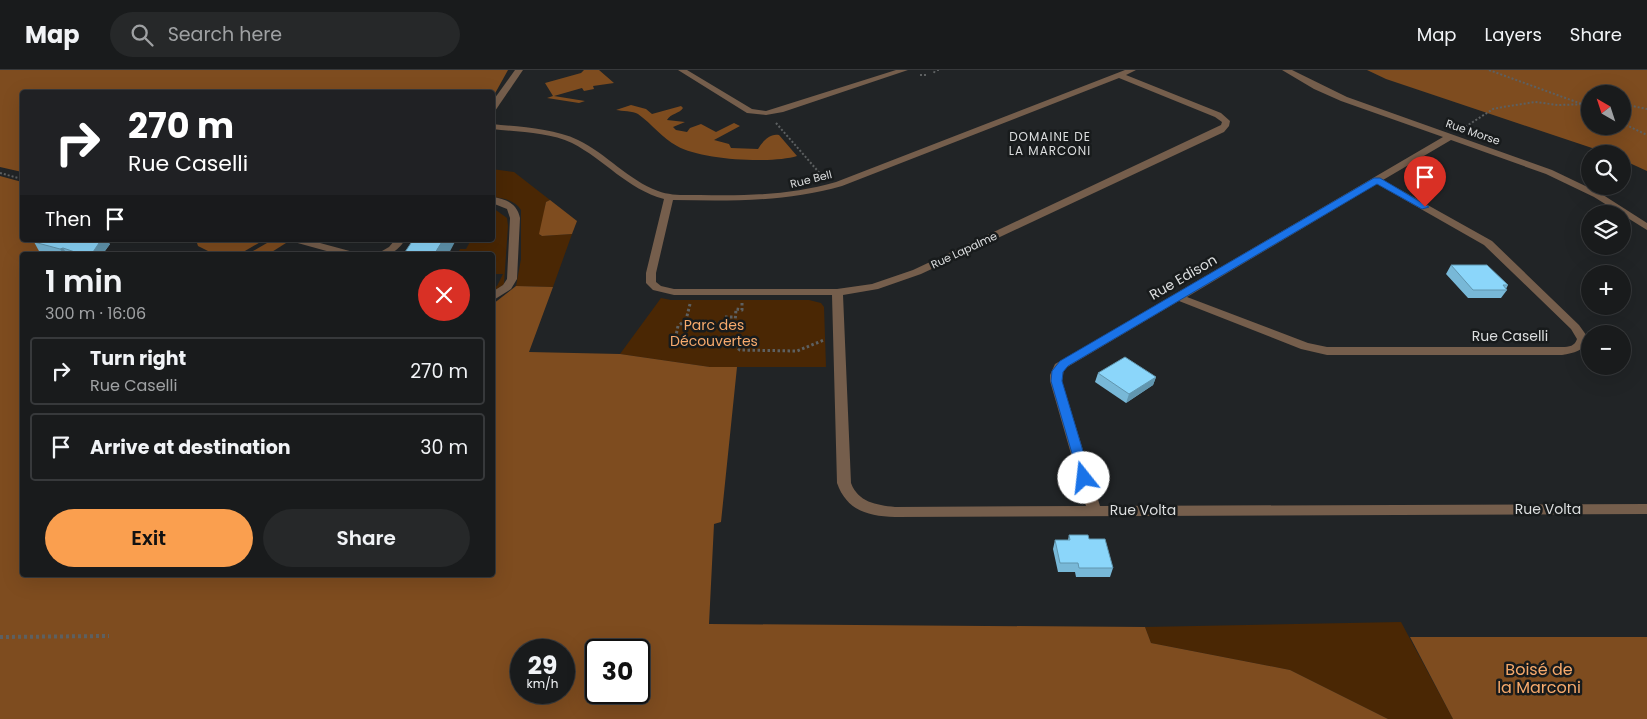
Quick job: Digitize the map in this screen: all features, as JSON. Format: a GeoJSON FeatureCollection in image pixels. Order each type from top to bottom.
{"type":"FeatureCollection","features":[{"type":"Feature","properties":{"kind":"street"},"geometry":{"type":"LineString","coordinates":[[495,105],[519,70]]}},
{"type":"Feature","properties":{"kind":"street"},"geometry":{"type":"LineString","coordinates":[[682,70],[747,110],[762,113],[780,110],[904,70]]}},
{"type":"Feature","properties":{"kind":"street","name":"Rue Bell"},"geometry":{"type":"LineString","coordinates":[[495,127],[573,140],[645,189],[669,197],[766,198],[816,192],[1132,70]]}},
{"type":"Feature","properties":{"kind":"street","name":"Rue Morse"},"geometry":{"type":"LineString","coordinates":[[1286,70],[1336,96],[1453,135],[1564,178],[1597,195],[1647,227]]}},
{"type":"Feature","properties":{"kind":"street","name":"Rue Lapalme"},"geometry":{"type":"LineString","coordinates":[[669,197],[650,272],[651,283],[657,288],[674,292],[837,292],[874,287],[913,274],[1215,133],[1226,125],[1224,118],[1218,115],[1119,75]]}},
{"type":"Feature","properties":{"kind":"street","name":"Rue Edison"},"geometry":{"type":"LineString","coordinates":[[1094,510],[1056,381],[1059,367],[1453,135]]}},
{"type":"Feature","properties":{"kind":"street","name":"Rue Caselli"},"geometry":{"type":"LineString","coordinates":[[1178,297],[1305,346],[1328,351],[1562,351],[1573,350],[1581,344],[1582,336],[1575,327],[1488,243],[1377,180]]}},
{"type":"Feature","properties":{"kind":"street"},"geometry":{"type":"LineString","coordinates":[[495,201],[511,206],[515,218],[512,279],[507,287],[495,296]]}},
{"type":"Feature","properties":{"kind":"street"},"geometry":{"type":"LineString","coordinates":[[305,242],[341,252]]}},
{"type":"Feature","properties":{"kind":"street"},"geometry":{"type":"LineString","coordinates":[[386,252],[393,249],[398,242]]}},
{"type":"Feature","properties":{"kind":"street","name":"Rue Volta"},"geometry":{"type":"LineString","coordinates":[[837,292],[844,483],[849,494],[866,508],[887,512],[1647,509]]}},
{"type":"Feature","properties":{"kind":"path"},"geometry":{"type":"LineString","coordinates":[[935,71],[941,70]]}},
{"type":"Feature","properties":{"kind":"path"},"geometry":{"type":"LineString","coordinates":[[1489,70],[1581,104]]}},
{"type":"Feature","properties":{"kind":"path"},"geometry":{"type":"LineString","coordinates":[[920,75],[926,76]]}},
{"type":"Feature","properties":{"kind":"path"},"geometry":{"type":"LineString","coordinates":[[1453,135],[1493,109],[1535,102],[1581,105]]}},
{"type":"Feature","properties":{"kind":"path"},"geometry":{"type":"LineString","coordinates":[[1631,105],[1647,108]]}},
{"type":"Feature","properties":{"kind":"path"},"geometry":{"type":"LineString","coordinates":[[771,117],[827,181]]}},
{"type":"Feature","properties":{"kind":"path"},"geometry":{"type":"LineString","coordinates":[[1631,128],[1647,135]]}},
{"type":"Feature","properties":{"kind":"path"},"geometry":{"type":"LineString","coordinates":[[0,173],[20,178]]}},
{"type":"Feature","properties":{"kind":"path"},"geometry":{"type":"LineString","coordinates":[[691,300],[686,320],[678,326],[675,340],[691,341]]}},
{"type":"Feature","properties":{"kind":"path"},"geometry":{"type":"LineString","coordinates":[[742,300],[742,310],[736,309],[735,317],[735,323],[739,327],[737,348],[746,351],[797,351],[820,340],[825,340]]}},
{"type":"Feature","properties":{"kind":"path"},"geometry":{"type":"LineString","coordinates":[[726,317],[735,317]]}},
{"type":"Feature","properties":{"kind":"path"},"geometry":{"type":"LineString","coordinates":[[686,320],[689,323],[735,323]]}},
{"type":"Feature","properties":{"kind":"path"},"geometry":{"type":"LineString","coordinates":[[738,338],[753,339]]}},
{"type":"Feature","properties":{"kind":"path"},"geometry":{"type":"LineString","coordinates":[[0,637],[109,636]]}},
{"type":"Feature","properties":{"kind":"green space"},"geometry":{"type":"Polygon","coordinates":[[[0,70],[508,70],[495,93],[495,90],[20,90],[20,172],[0,167],[0,70]]]}},
{"type":"Feature","properties":{"kind":"green space"},"geometry":{"type":"Polygon","coordinates":[[[584,70],[599,70],[614,83],[593,86],[594,89],[584,91],[582,88],[554,96],[585,101],[579,103],[547,98],[553,96],[545,83],[581,73],[584,70]]]}},
{"type":"Feature","properties":{"kind":"green space"},"geometry":{"type":"Polygon","coordinates":[[[1367,70],[1647,70],[1647,171],[1631,164],[1631,145],[1583,145],[1386,79],[1367,70]]]}},
{"type":"Feature","properties":{"kind":"green space"},"geometry":{"type":"Polygon","coordinates":[[[631,105],[646,109],[652,114],[681,106],[683,108],[667,120],[685,122],[673,127],[676,130],[687,132],[690,128],[701,124],[716,132],[734,123],[740,126],[714,140],[729,144],[731,148],[758,149],[767,138],[779,135],[797,156],[771,160],[754,160],[702,155],[688,151],[667,139],[638,114],[616,110],[631,105]]]}},
{"type":"Feature","properties":{"kind":"green space"},"geometry":{"type":"Polygon","coordinates":[[[495,169],[514,172],[550,200],[546,202],[540,235],[572,234],[553,287],[516,286],[521,259],[521,210],[505,199],[495,197],[495,169]]]}},
{"type":"Feature","properties":{"kind":"green space"},"geometry":{"type":"Polygon","coordinates":[[[0,176],[20,181],[20,242],[55,242],[39,252],[20,252],[20,577],[495,577],[495,302],[516,286],[553,287],[529,352],[620,354],[710,367],[737,367],[721,522],[714,524],[709,624],[1145,627],[1151,643],[1290,670],[1388,719],[0,719],[0,176]]]}},
{"type":"Feature","properties":{"kind":"green space"},"geometry":{"type":"Polygon","coordinates":[[[550,200],[577,221],[572,234],[542,236],[539,234],[546,202],[550,200]]]}},
{"type":"Feature","properties":{"kind":"green space"},"geometry":{"type":"Polygon","coordinates":[[[495,209],[507,218],[504,284],[495,292],[495,286],[503,274],[495,274],[495,252],[458,252],[460,249],[466,249],[470,242],[495,242],[495,209]]]}},
{"type":"Feature","properties":{"kind":"green space"},"geometry":{"type":"Polygon","coordinates":[[[261,242],[243,252],[210,252],[198,246],[197,243],[261,242]]]}},
{"type":"Feature","properties":{"kind":"green space"},"geometry":{"type":"Polygon","coordinates":[[[267,243],[286,243],[272,252],[251,252],[267,243]]]}},
{"type":"Feature","properties":{"kind":"green space","name":"Parc des Découvertes"},"geometry":{"type":"Polygon","coordinates":[[[661,298],[671,300],[809,300],[821,303],[824,307],[826,367],[710,367],[620,354],[661,298]]]}},
{"type":"Feature","properties":{"kind":"green space"},"geometry":{"type":"Polygon","coordinates":[[[1401,622],[1453,719],[1388,719],[1290,670],[1151,643],[1145,627],[1401,622]]]}},
{"type":"Feature","properties":{"kind":"green space","name":"Boisé de la Marconi"},"geometry":{"type":"Polygon","coordinates":[[[1410,637],[1647,637],[1647,719],[1453,719],[1410,637]]]}},
{"type":"Feature","properties":{"kind":"building"},"geometry":{"type":"Polygon","coordinates":[[[34,242],[100,242],[93,252],[75,252],[63,248],[60,249],[34,242]]]}},
{"type":"Feature","properties":{"kind":"building"},"geometry":{"type":"Polygon","coordinates":[[[412,242],[442,242],[436,252],[405,252],[412,242]]]}},
{"type":"Feature","properties":{"kind":"building"},"geometry":{"type":"Polygon","coordinates":[[[1451,265],[1487,265],[1508,285],[1503,285],[1507,290],[1473,290],[1451,265]]]}},
{"type":"Feature","properties":{"kind":"building"},"geometry":{"type":"Polygon","coordinates":[[[1125,357],[1156,377],[1129,394],[1098,373],[1125,357]]]}},
{"type":"Feature","properties":{"kind":"building"},"geometry":{"type":"Polygon","coordinates":[[[1069,535],[1088,535],[1089,539],[1105,539],[1113,568],[1079,568],[1078,563],[1060,563],[1055,540],[1070,540],[1069,535]]]}},
{"type":"Feature","properties":{"kind":"district","name":"DOMAINE DE LA MARCONI"},"geometry":{"type":"Point","coordinates":[1050,143]}},
{"type":"Feature","properties":{"kind":"route"},"geometry":{"type":"LineString","coordinates":[[1084,478],[1056,381],[1057,371],[1064,363],[1377,180],[1425,207]]}}]}
